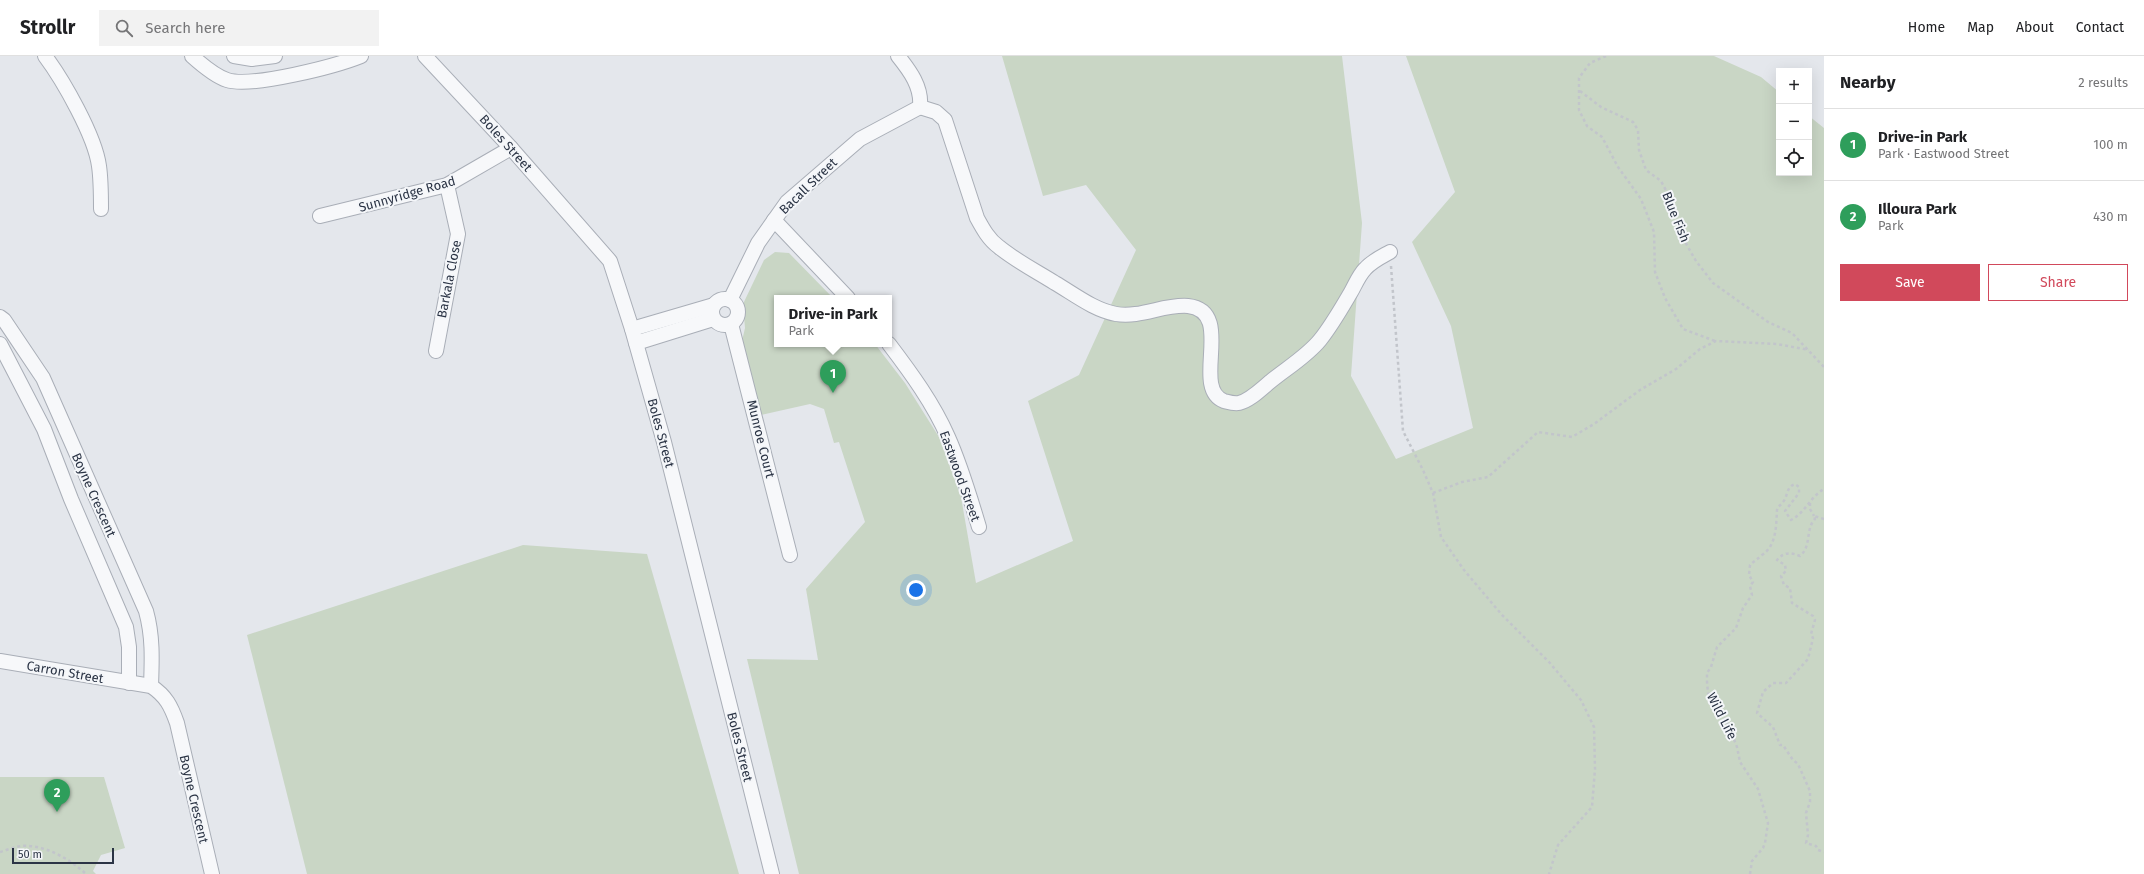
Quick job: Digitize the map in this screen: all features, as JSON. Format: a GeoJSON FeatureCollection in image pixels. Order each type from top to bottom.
{"type":"FeatureCollection","features":[{"type":"Feature","properties":{"kind":"street"},"geometry":{"type":"LineString","coordinates":[[45,56],[56,71],[87,129],[99,165],[102,209]]}},
{"type":"Feature","properties":{"kind":"street"},"geometry":{"type":"LineString","coordinates":[[192,56],[211,71],[226,80],[241,83],[325,67],[361,56]]}},
{"type":"Feature","properties":{"kind":"street"},"geometry":{"type":"LineString","coordinates":[[234,56],[252,60],[275,56]]}},
{"type":"Feature","properties":{"kind":"street","name":"Boles Street"},"geometry":{"type":"LineString","coordinates":[[425,56],[511,148],[610,260],[632,329],[666,449],[772,874]]}},
{"type":"Feature","properties":{"kind":"street"},"geometry":{"type":"LineString","coordinates":[[898,56],[909,69],[915,80],[921,99],[920,107],[936,112],[946,120],[972,205],[981,226],[998,247],[1098,308],[1128,315],[1181,307],[1195,308],[1202,312],[1210,323],[1212,337],[1210,367],[1212,386],[1219,398],[1229,402],[1239,403],[1253,395],[1319,342],[1333,322],[1364,270],[1377,259],[1390,252]]}},
{"type":"Feature","properties":{"kind":"street","name":"Bacall Street"},"geometry":{"type":"LineString","coordinates":[[730,300],[746,265],[787,202],[860,138],[920,107]]}},
{"type":"Feature","properties":{"kind":"street","name":"Sunnyridge Road"},"geometry":{"type":"LineString","coordinates":[[320,216],[447,185],[511,148]]}},
{"type":"Feature","properties":{"kind":"street","name":"Barkala Close"},"geometry":{"type":"LineString","coordinates":[[436,351],[458,234],[447,185]]}},
{"type":"Feature","properties":{"kind":"street"},"geometry":{"type":"LineString","coordinates":[[774,220],[845,295]]}},
{"type":"Feature","properties":{"kind":"street"},"geometry":{"type":"LineString","coordinates":[[636,343],[714,312],[721,299],[730,300],[737,306],[738,316],[731,324],[721,325],[714,312]]}},
{"type":"Feature","properties":{"kind":"street"},"geometry":{"type":"LineString","coordinates":[[632,329],[714,312]]}},
{"type":"Feature","properties":{"kind":"street","name":"Boyne Crescent"},"geometry":{"type":"LineString","coordinates":[[0,317],[4,320],[43,378],[146,611],[151,628],[153,651],[151,686],[162,693],[171,705],[177,723],[212,874]]}},
{"type":"Feature","properties":{"kind":"street","name":"Munroe Court"},"geometry":{"type":"LineString","coordinates":[[731,324],[790,554]]}},
{"type":"Feature","properties":{"kind":"street","name":"Boyne Crescent"},"geometry":{"type":"LineString","coordinates":[[0,344],[44,429],[71,499],[126,627],[129,647],[129,683]]}},
{"type":"Feature","properties":{"kind":"street","name":"Eastwood Street"},"geometry":{"type":"LineString","coordinates":[[891,347],[918,383],[947,436],[968,490],[979,527]]}},
{"type":"Feature","properties":{"kind":"street","name":"Carron Street"},"geometry":{"type":"LineString","coordinates":[[0,661],[129,683]]}},
{"type":"Feature","properties":{"kind":"street"},"geometry":{"type":"LineString","coordinates":[[129,683],[151,686]]}},
{"type":"Feature","properties":{"kind":"path"},"geometry":{"type":"LineString","coordinates":[[1606,56],[1590,63],[1579,78],[1579,110],[1587,126],[1602,137],[1618,167],[1641,199],[1654,232],[1655,272],[1664,298],[1683,329],[1716,341],[1777,344],[1810,350]]}},
{"type":"Feature","properties":{"kind":"path","name":"Blue Fish"},"geometry":{"type":"LineString","coordinates":[[1580,91],[1601,106],[1633,122],[1638,130],[1639,150],[1646,170],[1661,181],[1671,200],[1680,233],[1696,261],[1713,283],[1768,322],[1792,333],[1810,350],[1824,367]]}},
{"type":"Feature","properties":{"kind":"path"},"geometry":{"type":"LineString","coordinates":[[1390,252],[1403,432],[1423,470],[1433,494],[1441,537],[1464,570],[1502,615],[1549,662],[1581,700],[1594,727],[1592,807],[1558,845],[1549,874]]}},
{"type":"Feature","properties":{"kind":"path"},"geometry":{"type":"LineString","coordinates":[[1433,494],[1462,482],[1488,477],[1538,432],[1572,437],[1594,424],[1640,390],[1676,370],[1700,349],[1716,341]]}},
{"type":"Feature","properties":{"kind":"path","name":"Wild Life"},"geometry":{"type":"LineString","coordinates":[[1750,874],[1752,861],[1763,848],[1765,843],[1768,823],[1758,789],[1740,762],[1737,748],[1727,722],[1708,693],[1707,673],[1711,667],[1717,647],[1736,628],[1743,608],[1752,595],[1750,586],[1753,582],[1749,575],[1750,565],[1757,558],[1764,555],[1774,538],[1778,506],[1782,503],[1791,485],[1795,484],[1799,487],[1799,492],[1785,511],[1791,520],[1797,517],[1810,503],[1814,495],[1824,489]]}},
{"type":"Feature","properties":{"kind":"path"},"geometry":{"type":"LineString","coordinates":[[1810,503],[1810,509],[1815,519],[1809,526],[1807,546],[1803,553],[1800,556],[1793,553],[1786,553],[1777,560],[1785,565],[1786,571],[1781,576],[1784,585],[1790,588],[1792,603],[1813,616],[1815,620],[1811,634],[1813,638],[1808,659],[1786,683],[1773,683],[1763,692],[1757,713],[1773,727],[1780,745],[1784,745],[1793,760],[1798,764],[1810,791],[1810,802],[1806,813],[1808,835],[1806,843],[1816,846],[1818,850],[1824,852]]}},
{"type":"Feature","properties":{"kind":"path"},"geometry":{"type":"LineString","coordinates":[[1814,516],[1824,519]]}},
{"type":"Feature","properties":{"kind":"path"},"geometry":{"type":"LineString","coordinates":[[0,852],[22,846],[39,848],[63,857],[86,874]]}},
{"type":"Feature","properties":{"kind":"green space"},"geometry":{"type":"Polygon","coordinates":[[[1002,56],[1342,56],[1362,223],[1351,376],[1396,459],[1473,428],[1451,326],[1412,242],[1455,192],[1406,56],[1714,56],[1761,77],[1776,90],[1776,176],[1812,176],[1812,118],[1824,128],[1824,874],[799,874],[747,659],[818,660],[806,589],[865,522],[839,442],[834,443],[824,409],[810,404],[761,415],[742,341],[745,328],[743,304],[764,260],[775,252],[789,253],[830,295],[774,295],[774,347],[877,347],[905,383],[939,437],[961,497],[976,583],[1073,541],[1028,401],[1079,375],[1136,250],[1086,185],[1043,196],[1002,56]]]}},
{"type":"Feature","properties":{"kind":"green space"},"geometry":{"type":"Polygon","coordinates":[[[523,545],[647,554],[739,874],[307,874],[247,635],[523,545]]]}},
{"type":"Feature","properties":{"kind":"green space"},"geometry":{"type":"Polygon","coordinates":[[[0,777],[104,777],[125,848],[101,855],[93,871],[96,874],[0,874],[0,777]]]}},
{"type":"Feature","properties":{"kind":"place","name":"Drive-in Park"},"geometry":{"type":"Point","coordinates":[833,393]}},
{"type":"Feature","properties":{"kind":"place","name":"Illoura Park"},"geometry":{"type":"Point","coordinates":[57,812]}}]}
